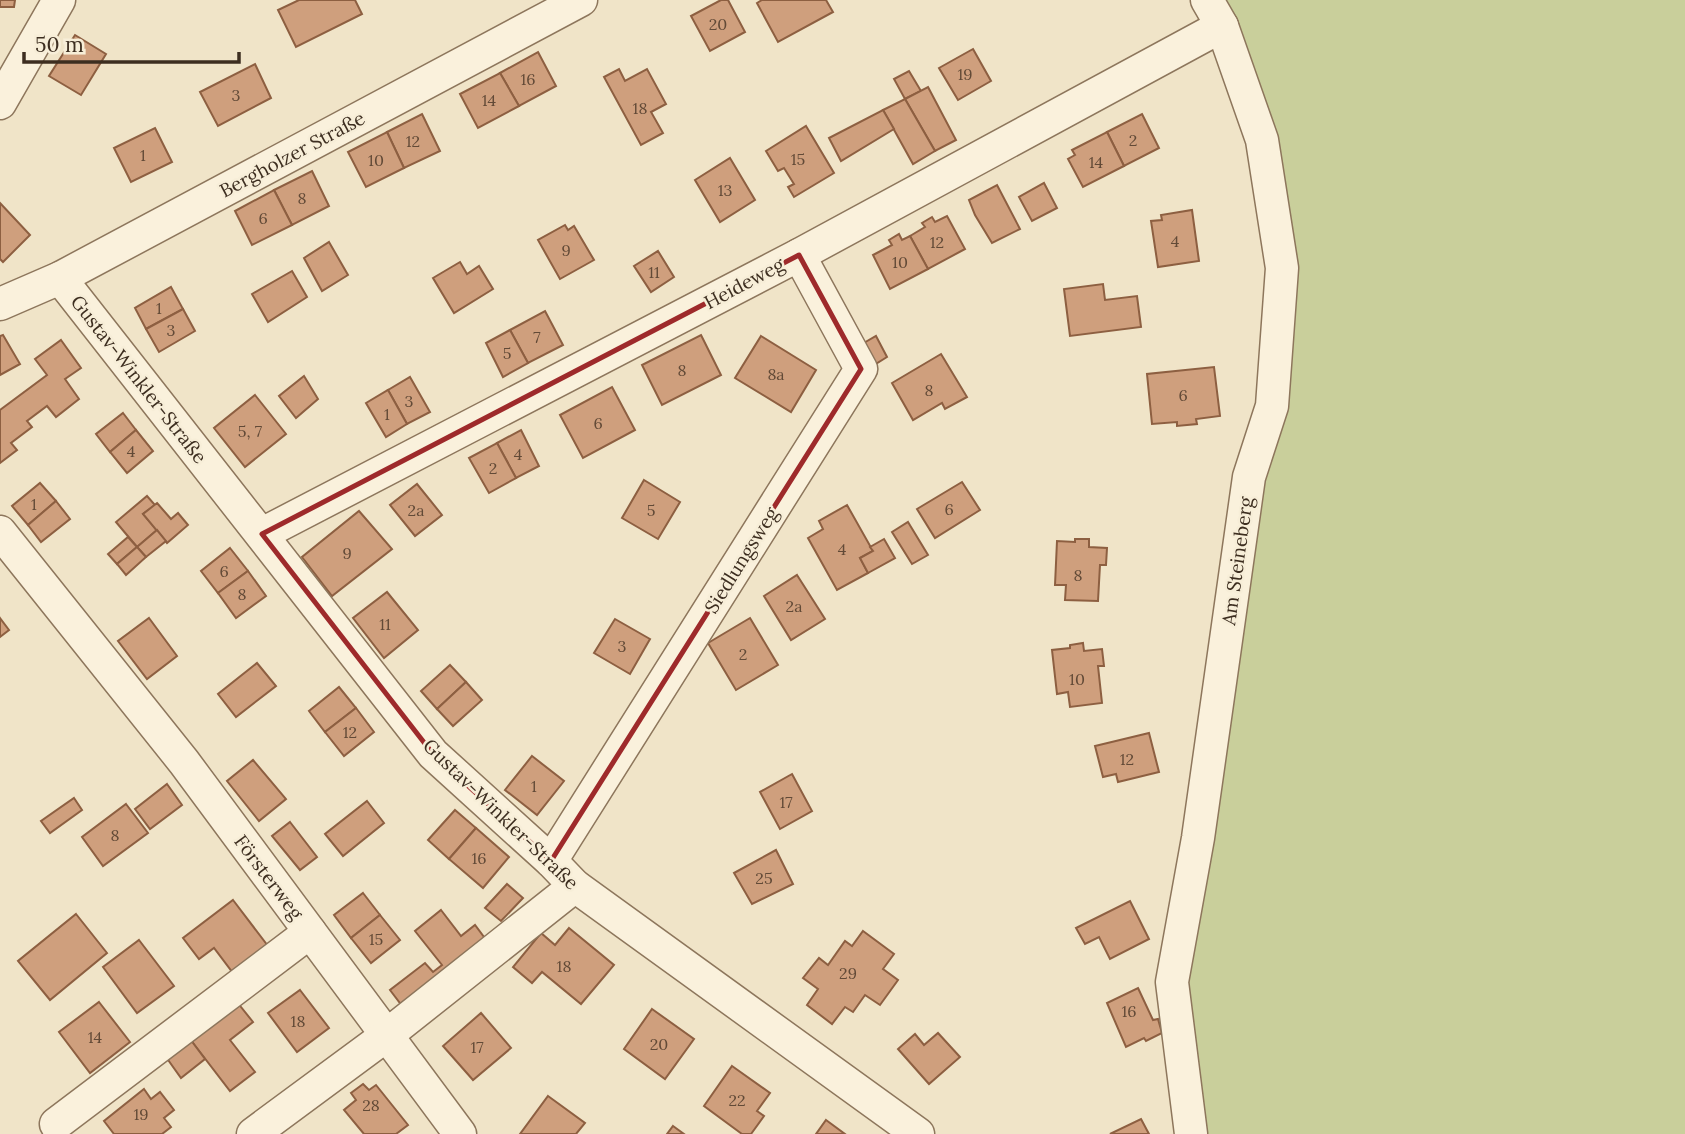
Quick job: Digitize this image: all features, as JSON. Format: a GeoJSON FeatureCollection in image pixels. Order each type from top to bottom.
{"type":"FeatureCollection","features":[{"type":"Feature","properties":{"kind":"street"},"geometry":{"type":"LineString","coordinates":[[0,103],[59,0]]}},
{"type":"Feature","properties":{"kind":"street","name":"Bergholzer Straße"},"geometry":{"type":"LineString","coordinates":[[0,304],[60,278],[581,0]]}},
{"type":"Feature","properties":{"kind":"street","name":"Heideweg"},"geometry":{"type":"LineString","coordinates":[[262,534],[799,255],[1214,13]]}},
{"type":"Feature","properties":{"kind":"street","name":"Am Steineberg"},"geometry":{"type":"LineString","coordinates":[[1191,1134],[1172,982],[1198,838],[1249,477],[1272,406],[1282,268],[1262,140],[1214,13]]}},
{"type":"Feature","properties":{"kind":"street","name":"Siedlungsweg"},"geometry":{"type":"LineString","coordinates":[[551,861],[861,369],[799,255]]}},
{"type":"Feature","properties":{"kind":"street","name":"Gustav-Winkler-Straße"},"geometry":{"type":"LineString","coordinates":[[60,278],[433,754],[575,886],[918,1134]]}},
{"type":"Feature","properties":{"kind":"street","name":"Försterweg"},"geometry":{"type":"LineString","coordinates":[[0,532],[184,762],[460,1134]]}},
{"type":"Feature","properties":{"kind":"street"},"geometry":{"type":"LineString","coordinates":[[253,1134],[387,1035],[575,886]]}},
{"type":"Feature","properties":{"kind":"street"},"geometry":{"type":"LineString","coordinates":[[56,1124],[310,932]]}},
{"type":"Feature","properties":{"kind":"highlighted area"},"geometry":{"type":"Polygon","coordinates":[[[799,255],[861,369],[551,861],[433,754],[262,534],[799,255]]]}},
{"type":"Feature","properties":{"kind":"green space"},"geometry":{"type":"Polygon","coordinates":[[[1207,0],[1685,0],[1685,1134],[1191,1134],[1172,982],[1282,269],[1207,0]]]}},
{"type":"Feature","properties":{"kind":"building"},"geometry":{"type":"Polygon","coordinates":[[[0,0],[15,0],[14,7],[0,7],[0,0]]]}},
{"type":"Feature","properties":{"kind":"building"},"geometry":{"type":"Polygon","coordinates":[[[299,0],[355,0],[362,14],[296,47],[278,10],[299,0]]]}},
{"type":"Feature","properties":{"kind":"building"},"geometry":{"type":"Polygon","coordinates":[[[721,0],[728,0],[745,32],[710,51],[691,16],[721,0]]]}},
{"type":"Feature","properties":{"kind":"building"},"geometry":{"type":"Polygon","coordinates":[[[762,0],[826,0],[833,12],[778,42],[757,3],[762,0]]]}},
{"type":"Feature","properties":{"kind":"building"},"geometry":{"type":"Polygon","coordinates":[[[75,35],[106,54],[81,95],[49,76],[75,35]]]}},
{"type":"Feature","properties":{"kind":"building"},"geometry":{"type":"Polygon","coordinates":[[[973,49],[991,81],[958,100],[939,68],[973,49]]]}},
{"type":"Feature","properties":{"kind":"building"},"geometry":{"type":"Polygon","coordinates":[[[538,52],[556,86],[519,106],[500,73],[538,52]]]}},
{"type":"Feature","properties":{"kind":"building"},"geometry":{"type":"Polygon","coordinates":[[[255,64],[271,98],[218,126],[200,92],[255,64]]]}},
{"type":"Feature","properties":{"kind":"building"},"geometry":{"type":"Polygon","coordinates":[[[619,69],[625,81],[647,69],[666,104],[651,112],[663,133],[641,145],[604,77],[619,69]]]}},
{"type":"Feature","properties":{"kind":"building"},"geometry":{"type":"Polygon","coordinates":[[[909,71],[921,91],[905,99],[894,79],[909,71]]]}},
{"type":"Feature","properties":{"kind":"building"},"geometry":{"type":"Polygon","coordinates":[[[500,73],[519,106],[478,128],[460,94],[500,73]]]}},
{"type":"Feature","properties":{"kind":"building"},"geometry":{"type":"Polygon","coordinates":[[[928,87],[956,140],[935,151],[905,99],[928,87]]]}},
{"type":"Feature","properties":{"kind":"building"},"geometry":{"type":"Polygon","coordinates":[[[905,99],[935,151],[913,164],[883,110],[905,99]]]}},
{"type":"Feature","properties":{"kind":"building"},"geometry":{"type":"Polygon","coordinates":[[[883,110],[894,129],[841,161],[829,138],[883,110]]]}},
{"type":"Feature","properties":{"kind":"building"},"geometry":{"type":"Polygon","coordinates":[[[422,114],[440,151],[404,168],[387,132],[422,114]]]}},
{"type":"Feature","properties":{"kind":"building"},"geometry":{"type":"Polygon","coordinates":[[[1142,114],[1159,148],[1124,166],[1107,132],[1142,114]]]}},
{"type":"Feature","properties":{"kind":"building"},"geometry":{"type":"Polygon","coordinates":[[[806,126],[834,173],[794,197],[788,187],[794,184],[784,168],[778,171],[766,151],[806,126]]]}},
{"type":"Feature","properties":{"kind":"building"},"geometry":{"type":"Polygon","coordinates":[[[155,128],[172,162],[131,182],[114,148],[155,128]]]}},
{"type":"Feature","properties":{"kind":"building"},"geometry":{"type":"Polygon","coordinates":[[[387,132],[404,168],[366,187],[348,152],[387,132]]]}},
{"type":"Feature","properties":{"kind":"building"},"geometry":{"type":"Polygon","coordinates":[[[1107,132],[1124,166],[1083,187],[1068,159],[1075,155],[1072,150],[1107,132]]]}},
{"type":"Feature","properties":{"kind":"building"},"geometry":{"type":"Polygon","coordinates":[[[730,158],[755,200],[720,222],[695,180],[730,158]]]}},
{"type":"Feature","properties":{"kind":"building"},"geometry":{"type":"Polygon","coordinates":[[[312,171],[329,206],[292,225],[274,190],[312,171]]]}},
{"type":"Feature","properties":{"kind":"building"},"geometry":{"type":"Polygon","coordinates":[[[1044,183],[1057,208],[1032,221],[1019,197],[1044,183]]]}},
{"type":"Feature","properties":{"kind":"building"},"geometry":{"type":"Polygon","coordinates":[[[997,185],[1020,229],[992,243],[969,200],[997,185]]]}},
{"type":"Feature","properties":{"kind":"building"},"geometry":{"type":"Polygon","coordinates":[[[274,190],[292,225],[252,245],[235,211],[274,190]]]}},
{"type":"Feature","properties":{"kind":"building"},"geometry":{"type":"Polygon","coordinates":[[[0,203],[30,235],[3,262],[0,259],[0,203]]]}},
{"type":"Feature","properties":{"kind":"building"},"geometry":{"type":"Polygon","coordinates":[[[1192,210],[1199,261],[1158,267],[1151,221],[1162,220],[1161,215],[1192,210]]]}},
{"type":"Feature","properties":{"kind":"building"},"geometry":{"type":"Polygon","coordinates":[[[947,216],[965,249],[928,269],[910,236],[925,227],[922,223],[932,217],[935,222],[947,216]]]}},
{"type":"Feature","properties":{"kind":"building"},"geometry":{"type":"Polygon","coordinates":[[[565,225],[568,230],[574,226],[594,260],[560,279],[538,240],[565,225]]]}},
{"type":"Feature","properties":{"kind":"building"},"geometry":{"type":"Polygon","coordinates":[[[899,234],[902,240],[910,236],[928,269],[890,289],[873,255],[892,245],[889,240],[899,234]]]}},
{"type":"Feature","properties":{"kind":"building"},"geometry":{"type":"Polygon","coordinates":[[[329,242],[348,275],[322,291],[304,258],[329,242]]]}},
{"type":"Feature","properties":{"kind":"building"},"geometry":{"type":"Polygon","coordinates":[[[658,251],[674,277],[651,292],[634,266],[658,251]]]}},
{"type":"Feature","properties":{"kind":"building"},"geometry":{"type":"Polygon","coordinates":[[[460,262],[467,274],[479,266],[493,289],[454,313],[433,278],[460,262]]]}},
{"type":"Feature","properties":{"kind":"building"},"geometry":{"type":"Polygon","coordinates":[[[292,271],[307,297],[268,322],[252,294],[292,271]]]}},
{"type":"Feature","properties":{"kind":"building"},"geometry":{"type":"Polygon","coordinates":[[[1103,284],[1105,300],[1137,296],[1141,327],[1070,336],[1064,289],[1103,284]]]}},
{"type":"Feature","properties":{"kind":"building"},"geometry":{"type":"Polygon","coordinates":[[[171,287],[183,309],[146,329],[135,308],[171,287]]]}},
{"type":"Feature","properties":{"kind":"building"},"geometry":{"type":"Polygon","coordinates":[[[183,309],[195,331],[159,352],[146,329],[183,309]]]}},
{"type":"Feature","properties":{"kind":"building"},"geometry":{"type":"Polygon","coordinates":[[[545,311],[563,345],[528,363],[510,330],[545,311]]]}},
{"type":"Feature","properties":{"kind":"building"},"geometry":{"type":"Polygon","coordinates":[[[510,330],[528,363],[503,377],[486,343],[510,330]]]}},
{"type":"Feature","properties":{"kind":"building"},"geometry":{"type":"Polygon","coordinates":[[[3,335],[20,364],[0,375],[0,336],[3,335]]]}},
{"type":"Feature","properties":{"kind":"building"},"geometry":{"type":"Polygon","coordinates":[[[701,335],[721,375],[662,405],[642,365],[701,335]]]}},
{"type":"Feature","properties":{"kind":"building"},"geometry":{"type":"Polygon","coordinates":[[[761,336],[816,370],[791,412],[735,378],[761,336]]]}},
{"type":"Feature","properties":{"kind":"building"},"geometry":{"type":"Polygon","coordinates":[[[876,336],[887,357],[874,365],[862,344],[876,336]]]}},
{"type":"Feature","properties":{"kind":"building"},"geometry":{"type":"Polygon","coordinates":[[[61,340],[81,368],[65,379],[79,399],[56,417],[47,406],[27,421],[32,427],[11,443],[17,450],[0,463],[0,410],[47,375],[35,359],[61,340]]]}},
{"type":"Feature","properties":{"kind":"building"},"geometry":{"type":"Polygon","coordinates":[[[941,354],[967,397],[945,409],[942,403],[913,420],[892,383],[941,354]]]}},
{"type":"Feature","properties":{"kind":"building"},"geometry":{"type":"Polygon","coordinates":[[[1214,367],[1220,416],[1196,419],[1197,424],[1152,424],[1147,374],[1214,367]]]}},
{"type":"Feature","properties":{"kind":"building"},"geometry":{"type":"Polygon","coordinates":[[[304,376],[318,399],[296,418],[279,396],[304,376]]]}},
{"type":"Feature","properties":{"kind":"building"},"geometry":{"type":"Polygon","coordinates":[[[410,377],[430,412],[407,424],[388,390],[410,377]]]}},
{"type":"Feature","properties":{"kind":"building"},"geometry":{"type":"Polygon","coordinates":[[[612,387],[635,430],[583,458],[560,415],[612,387]]]}},
{"type":"Feature","properties":{"kind":"building"},"geometry":{"type":"Polygon","coordinates":[[[388,390],[407,424],[386,437],[366,403],[388,390]]]}},
{"type":"Feature","properties":{"kind":"building"},"geometry":{"type":"Polygon","coordinates":[[[255,395],[286,434],[245,467],[214,428],[255,395]]]}},
{"type":"Feature","properties":{"kind":"building"},"geometry":{"type":"Polygon","coordinates":[[[123,413],[136,430],[110,452],[96,434],[123,413]]]}},
{"type":"Feature","properties":{"kind":"building"},"geometry":{"type":"Polygon","coordinates":[[[136,430],[153,451],[127,473],[110,452],[136,430]]]}},
{"type":"Feature","properties":{"kind":"building"},"geometry":{"type":"Polygon","coordinates":[[[521,430],[539,466],[516,478],[497,443],[521,430]]]}},
{"type":"Feature","properties":{"kind":"building"},"geometry":{"type":"Polygon","coordinates":[[[497,443],[516,478],[489,493],[469,458],[497,443]]]}},
{"type":"Feature","properties":{"kind":"building"},"geometry":{"type":"Polygon","coordinates":[[[644,480],[680,502],[658,539],[622,518],[644,480]]]}},
{"type":"Feature","properties":{"kind":"building"},"geometry":{"type":"Polygon","coordinates":[[[962,482],[980,510],[935,538],[917,509],[962,482]]]}},
{"type":"Feature","properties":{"kind":"building"},"geometry":{"type":"Polygon","coordinates":[[[40,483],[56,501],[28,525],[12,506],[40,483]]]}},
{"type":"Feature","properties":{"kind":"building"},"geometry":{"type":"Polygon","coordinates":[[[417,484],[442,515],[415,536],[390,505],[417,484]]]}},
{"type":"Feature","properties":{"kind":"building"},"geometry":{"type":"Polygon","coordinates":[[[147,496],[155,505],[143,514],[157,530],[137,547],[116,522],[147,496]]]}},
{"type":"Feature","properties":{"kind":"building"},"geometry":{"type":"Polygon","coordinates":[[[56,501],[70,519],[41,542],[28,525],[56,501]]]}},
{"type":"Feature","properties":{"kind":"building"},"geometry":{"type":"Polygon","coordinates":[[[157,503],[171,519],[178,513],[188,525],[167,543],[143,514],[157,503]]]}},
{"type":"Feature","properties":{"kind":"building"},"geometry":{"type":"Polygon","coordinates":[[[847,505],[873,551],[860,558],[868,573],[837,590],[808,538],[823,529],[819,521],[847,505]]]}},
{"type":"Feature","properties":{"kind":"building"},"geometry":{"type":"Polygon","coordinates":[[[359,511],[392,549],[332,596],[302,557],[359,511]]]}},
{"type":"Feature","properties":{"kind":"building"},"geometry":{"type":"Polygon","coordinates":[[[908,522],[928,555],[912,564],[892,532],[908,522]]]}},
{"type":"Feature","properties":{"kind":"building"},"geometry":{"type":"Polygon","coordinates":[[[157,530],[166,541],[146,557],[137,547],[157,530]]]}},
{"type":"Feature","properties":{"kind":"building"},"geometry":{"type":"Polygon","coordinates":[[[128,537],[137,547],[117,564],[108,554],[128,537]]]}},
{"type":"Feature","properties":{"kind":"building"},"geometry":{"type":"Polygon","coordinates":[[[884,539],[895,558],[868,573],[860,558],[873,551],[870,547],[884,539]]]}},
{"type":"Feature","properties":{"kind":"building"},"geometry":{"type":"Polygon","coordinates":[[[1075,539],[1089,539],[1089,547],[1107,548],[1106,565],[1100,565],[1098,601],[1065,600],[1066,585],[1055,585],[1057,541],[1075,542],[1075,539]]]}},
{"type":"Feature","properties":{"kind":"building"},"geometry":{"type":"Polygon","coordinates":[[[137,547],[146,557],[126,575],[117,564],[137,547]]]}},
{"type":"Feature","properties":{"kind":"building"},"geometry":{"type":"Polygon","coordinates":[[[230,548],[248,571],[218,593],[201,571],[230,548]]]}},
{"type":"Feature","properties":{"kind":"building"},"geometry":{"type":"Polygon","coordinates":[[[248,571],[266,596],[236,618],[218,593],[248,571]]]}},
{"type":"Feature","properties":{"kind":"building"},"geometry":{"type":"Polygon","coordinates":[[[797,575],[825,619],[791,640],[764,596],[797,575]]]}},
{"type":"Feature","properties":{"kind":"building"},"geometry":{"type":"Polygon","coordinates":[[[387,592],[418,630],[384,658],[353,618],[387,592]]]}},
{"type":"Feature","properties":{"kind":"building"},"geometry":{"type":"Polygon","coordinates":[[[0,618],[9,630],[0,637],[0,618]]]}},
{"type":"Feature","properties":{"kind":"building"},"geometry":{"type":"Polygon","coordinates":[[[149,618],[177,656],[147,679],[118,641],[149,618]]]}},
{"type":"Feature","properties":{"kind":"building"},"geometry":{"type":"Polygon","coordinates":[[[750,618],[778,665],[736,690],[708,643],[750,618]]]}},
{"type":"Feature","properties":{"kind":"building"},"geometry":{"type":"Polygon","coordinates":[[[615,619],[650,639],[630,674],[594,653],[615,619]]]}},
{"type":"Feature","properties":{"kind":"building"},"geometry":{"type":"Polygon","coordinates":[[[1083,643],[1084,651],[1102,649],[1104,666],[1098,666],[1102,703],[1070,707],[1068,692],[1057,694],[1052,650],[1083,643]]]}},
{"type":"Feature","properties":{"kind":"building"},"geometry":{"type":"Polygon","coordinates":[[[257,663],[276,686],[236,717],[218,694],[257,663]]]}},
{"type":"Feature","properties":{"kind":"building"},"geometry":{"type":"Polygon","coordinates":[[[450,665],[466,682],[437,709],[421,691],[450,665]]]}},
{"type":"Feature","properties":{"kind":"building"},"geometry":{"type":"Polygon","coordinates":[[[466,682],[482,700],[453,726],[437,709],[466,682]]]}},
{"type":"Feature","properties":{"kind":"building"},"geometry":{"type":"Polygon","coordinates":[[[339,687],[356,708],[325,732],[309,711],[339,687]]]}},
{"type":"Feature","properties":{"kind":"building"},"geometry":{"type":"Polygon","coordinates":[[[356,708],[374,732],[344,756],[325,732],[356,708]]]}},
{"type":"Feature","properties":{"kind":"building"},"geometry":{"type":"Polygon","coordinates":[[[1149,733],[1159,772],[1118,782],[1116,774],[1103,777],[1095,746],[1149,733]]]}},
{"type":"Feature","properties":{"kind":"building"},"geometry":{"type":"Polygon","coordinates":[[[532,756],[564,781],[537,815],[505,790],[532,756]]]}},
{"type":"Feature","properties":{"kind":"building"},"geometry":{"type":"Polygon","coordinates":[[[253,760],[286,799],[259,821],[227,781],[253,760]]]}},
{"type":"Feature","properties":{"kind":"building"},"geometry":{"type":"Polygon","coordinates":[[[792,774],[812,811],[780,829],[760,792],[792,774]]]}},
{"type":"Feature","properties":{"kind":"building"},"geometry":{"type":"Polygon","coordinates":[[[167,784],[182,805],[150,829],[135,809],[167,784]]]}},
{"type":"Feature","properties":{"kind":"building"},"geometry":{"type":"Polygon","coordinates":[[[74,798],[82,810],[50,833],[41,821],[74,798]]]}},
{"type":"Feature","properties":{"kind":"building"},"geometry":{"type":"Polygon","coordinates":[[[367,801],[384,823],[343,856],[325,834],[367,801]]]}},
{"type":"Feature","properties":{"kind":"building"},"geometry":{"type":"Polygon","coordinates":[[[126,804],[148,833],[103,866],[82,837],[126,804]]]}},
{"type":"Feature","properties":{"kind":"building"},"geometry":{"type":"Polygon","coordinates":[[[455,810],[476,828],[449,859],[428,840],[455,810]]]}},
{"type":"Feature","properties":{"kind":"building"},"geometry":{"type":"Polygon","coordinates":[[[290,822],[317,857],[300,870],[272,836],[290,822]]]}},
{"type":"Feature","properties":{"kind":"building"},"geometry":{"type":"Polygon","coordinates":[[[476,828],[509,857],[483,888],[449,859],[476,828]]]}},
{"type":"Feature","properties":{"kind":"building"},"geometry":{"type":"Polygon","coordinates":[[[776,850],[793,884],[752,904],[734,873],[776,850]]]}},
{"type":"Feature","properties":{"kind":"building"},"geometry":{"type":"Polygon","coordinates":[[[507,884],[523,898],[501,921],[485,908],[507,884]]]}},
{"type":"Feature","properties":{"kind":"building"},"geometry":{"type":"Polygon","coordinates":[[[363,893],[380,915],[351,938],[334,915],[363,893]]]}},
{"type":"Feature","properties":{"kind":"building"},"geometry":{"type":"Polygon","coordinates":[[[233,900],[268,946],[233,973],[214,948],[199,959],[183,938],[233,900]]]}},
{"type":"Feature","properties":{"kind":"building"},"geometry":{"type":"Polygon","coordinates":[[[1130,901],[1149,939],[1110,959],[1099,937],[1085,944],[1076,928],[1130,901]]]}},
{"type":"Feature","properties":{"kind":"building"},"geometry":{"type":"Polygon","coordinates":[[[441,910],[461,936],[475,925],[490,945],[406,1011],[390,990],[425,963],[433,972],[442,965],[415,931],[441,910]]]}},
{"type":"Feature","properties":{"kind":"building"},"geometry":{"type":"Polygon","coordinates":[[[76,914],[107,953],[50,1000],[18,961],[76,914]]]}},
{"type":"Feature","properties":{"kind":"building"},"geometry":{"type":"Polygon","coordinates":[[[380,915],[400,940],[371,963],[351,938],[380,915]]]}},
{"type":"Feature","properties":{"kind":"building"},"geometry":{"type":"Polygon","coordinates":[[[569,928],[614,965],[581,1004],[542,972],[532,983],[513,967],[541,933],[555,945],[569,928]]]}},
{"type":"Feature","properties":{"kind":"building"},"geometry":{"type":"Polygon","coordinates":[[[863,931],[894,954],[883,969],[898,980],[880,1005],[865,995],[853,1012],[845,1007],[832,1024],[807,1005],[818,989],[803,978],[819,958],[828,965],[845,941],[852,946],[863,931]]]}},
{"type":"Feature","properties":{"kind":"building"},"geometry":{"type":"Polygon","coordinates":[[[139,940],[174,986],[137,1013],[103,967],[139,940]]]}},
{"type":"Feature","properties":{"kind":"building"},"geometry":{"type":"Polygon","coordinates":[[[1138,988],[1153,1020],[1158,1019],[1162,1033],[1126,1047],[1107,1003],[1138,988]]]}},
{"type":"Feature","properties":{"kind":"building"},"geometry":{"type":"Polygon","coordinates":[[[300,990],[329,1028],[297,1052],[268,1013],[300,990]]]}},
{"type":"Feature","properties":{"kind":"building"},"geometry":{"type":"Polygon","coordinates":[[[99,1002],[130,1042],[90,1073],[59,1032],[99,1002]]]}},
{"type":"Feature","properties":{"kind":"building"},"geometry":{"type":"Polygon","coordinates":[[[237,1002],[253,1022],[230,1040],[255,1072],[230,1091],[190,1039],[237,1002]]]}},
{"type":"Feature","properties":{"kind":"building"},"geometry":{"type":"Polygon","coordinates":[[[652,1009],[694,1039],[665,1079],[624,1049],[652,1009]]]}},
{"type":"Feature","properties":{"kind":"building"},"geometry":{"type":"Polygon","coordinates":[[[481,1013],[511,1048],[473,1080],[443,1046],[481,1013]]]}},
{"type":"Feature","properties":{"kind":"building"},"geometry":{"type":"Polygon","coordinates":[[[938,1033],[960,1057],[929,1084],[898,1049],[915,1034],[924,1045],[938,1033]]]}},
{"type":"Feature","properties":{"kind":"building"},"geometry":{"type":"Polygon","coordinates":[[[190,1039],[205,1059],[181,1078],[166,1057],[190,1039]]]}},
{"type":"Feature","properties":{"kind":"building"},"geometry":{"type":"Polygon","coordinates":[[[732,1066],[770,1093],[757,1111],[764,1116],[751,1134],[742,1134],[704,1106],[732,1066]]]}},
{"type":"Feature","properties":{"kind":"building"},"geometry":{"type":"Polygon","coordinates":[[[363,1084],[369,1090],[376,1085],[408,1125],[396,1134],[364,1134],[344,1110],[356,1100],[351,1093],[363,1084]]]}},
{"type":"Feature","properties":{"kind":"building"},"geometry":{"type":"Polygon","coordinates":[[[144,1089],[151,1099],[160,1092],[174,1110],[164,1118],[171,1127],[162,1134],[114,1134],[104,1121],[144,1089]]]}},
{"type":"Feature","properties":{"kind":"building"},"geometry":{"type":"Polygon","coordinates":[[[548,1096],[585,1123],[576,1134],[520,1134],[548,1096]]]}},
{"type":"Feature","properties":{"kind":"building"},"geometry":{"type":"Polygon","coordinates":[[[1141,1119],[1149,1134],[1110,1134],[1141,1119]]]}},
{"type":"Feature","properties":{"kind":"building"},"geometry":{"type":"Polygon","coordinates":[[[826,1120],[845,1134],[816,1134],[826,1120]]]}},
{"type":"Feature","properties":{"kind":"building"},"geometry":{"type":"Polygon","coordinates":[[[673,1126],[684,1134],[667,1134],[673,1126]]]}}]}
